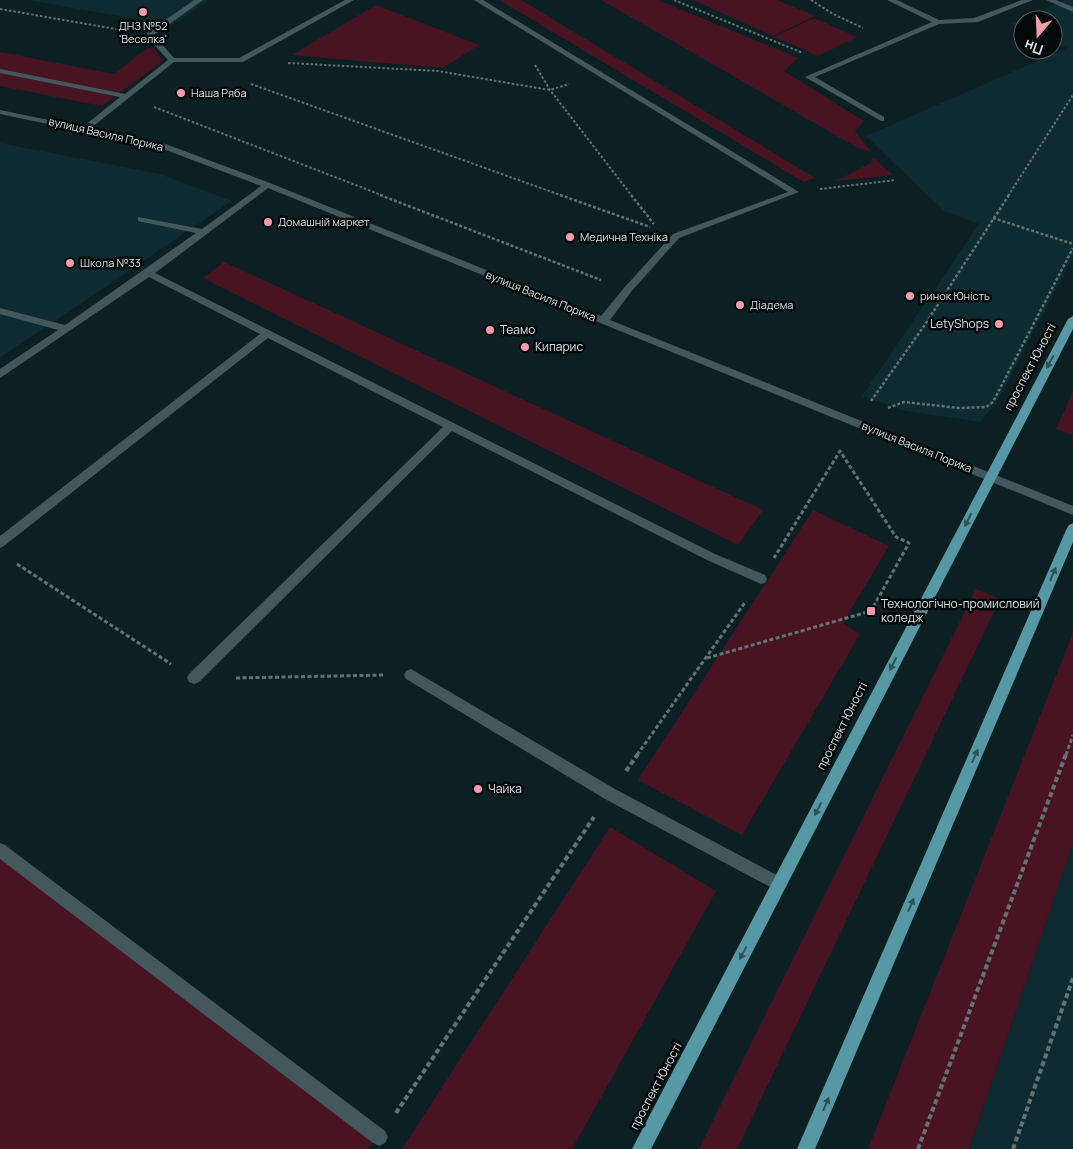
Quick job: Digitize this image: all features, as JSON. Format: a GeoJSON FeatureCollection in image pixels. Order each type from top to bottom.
{"type":"FeatureCollection","features":[{"type":"Feature","properties":{"kind":"main road","name":"проспект Юності"},"geometry":{"type":"LineString","coordinates":[[641,1149],[1073,319]]}},
{"type":"Feature","properties":{"kind":"main road"},"geometry":{"type":"LineString","coordinates":[[806,1149],[1073,528]]}},
{"type":"Feature","properties":{"kind":"street"},"geometry":{"type":"LineString","coordinates":[[172,60],[150,35],[199,0]]}},
{"type":"Feature","properties":{"kind":"street"},"geometry":{"type":"LineString","coordinates":[[85,129],[172,60],[240,60],[350,0]]}},
{"type":"Feature","properties":{"kind":"street"},"geometry":{"type":"LineString","coordinates":[[478,0],[795,192]]}},
{"type":"Feature","properties":{"kind":"street"},"geometry":{"type":"LineString","coordinates":[[891,0],[938,22]]}},
{"type":"Feature","properties":{"kind":"street"},"geometry":{"type":"LineString","coordinates":[[881,119],[809,78],[938,22],[975,20],[1029,0]]}},
{"type":"Feature","properties":{"kind":"street"},"geometry":{"type":"LineString","coordinates":[[1050,0],[1073,10]]}},
{"type":"Feature","properties":{"kind":"street"},"geometry":{"type":"LineString","coordinates":[[0,71],[126,96]]}},
{"type":"Feature","properties":{"kind":"street","name":"вулиця Василя Порика"},"geometry":{"type":"LineString","coordinates":[[0,112],[160,145],[267,185],[1073,511]]}},
{"type":"Feature","properties":{"kind":"street"},"geometry":{"type":"LineString","coordinates":[[0,374],[148,273],[267,185]]}},
{"type":"Feature","properties":{"kind":"street"},"geometry":{"type":"LineString","coordinates":[[602,321],[676,236],[795,192]]}},
{"type":"Feature","properties":{"kind":"street"},"geometry":{"type":"LineString","coordinates":[[141,219],[203,232]]}},
{"type":"Feature","properties":{"kind":"street"},"geometry":{"type":"LineString","coordinates":[[148,273],[712,557],[761,579]]}},
{"type":"Feature","properties":{"kind":"street"},"geometry":{"type":"LineString","coordinates":[[0,311],[67,329]]}},
{"type":"Feature","properties":{"kind":"street"},"geometry":{"type":"LineString","coordinates":[[0,543],[268,333]]}},
{"type":"Feature","properties":{"kind":"street"},"geometry":{"type":"LineString","coordinates":[[194,678],[452,426]]}},
{"type":"Feature","properties":{"kind":"street"},"geometry":{"type":"LineString","coordinates":[[411,675],[610,794],[779,884]]}},
{"type":"Feature","properties":{"kind":"street"},"geometry":{"type":"LineString","coordinates":[[0,850],[379,1138]]}},
{"type":"Feature","properties":{"kind":"path"},"geometry":{"type":"LineString","coordinates":[[674,0],[836,66]]}},
{"type":"Feature","properties":{"kind":"path"},"geometry":{"type":"LineString","coordinates":[[811,0],[833,14],[892,42]]}},
{"type":"Feature","properties":{"kind":"path"},"geometry":{"type":"LineString","coordinates":[[0,9],[150,35]]}},
{"type":"Feature","properties":{"kind":"path"},"geometry":{"type":"LineString","coordinates":[[250,83],[658,230],[550,90],[507,17]]}},
{"type":"Feature","properties":{"kind":"path"},"geometry":{"type":"LineString","coordinates":[[240,60],[438,71],[550,90],[600,74]]}},
{"type":"Feature","properties":{"kind":"path"},"geometry":{"type":"LineString","coordinates":[[868,406],[924,326],[1073,95]]}},
{"type":"Feature","properties":{"kind":"path"},"geometry":{"type":"LineString","coordinates":[[126,96],[627,290]]}},
{"type":"Feature","properties":{"kind":"path"},"geometry":{"type":"LineString","coordinates":[[795,192],[896,180]]}},
{"type":"Feature","properties":{"kind":"path"},"geometry":{"type":"LineString","coordinates":[[891,407],[904,402],[959,408],[986,407],[992,402],[1073,246],[993,218]]}},
{"type":"Feature","properties":{"kind":"path"},"geometry":{"type":"LineString","coordinates":[[707,658],[871,611],[909,542],[896,537],[840,451]]}},
{"type":"Feature","properties":{"kind":"path"},"geometry":{"type":"LineString","coordinates":[[918,1149],[1073,735]]}},
{"type":"Feature","properties":{"kind":"path"},"geometry":{"type":"LineString","coordinates":[[1013,1149],[1073,978]]}},
{"type":"Feature","properties":{"kind":"shaded area","name":"ДНЗ №52 'Веселка'"},"geometry":{"type":"Polygon","coordinates":[[[27,0],[209,0],[172,25],[27,0]]]}},
{"type":"Feature","properties":{"kind":"shaded area"},"geometry":{"type":"Polygon","coordinates":[[[499,0],[521,0],[815,178],[804,182],[499,0]]]}},
{"type":"Feature","properties":{"kind":"shaded area"},"geometry":{"type":"Polygon","coordinates":[[[601,0],[658,0],[798,58],[784,71],[864,121],[855,131],[871,152],[858,148],[601,0]]]}},
{"type":"Feature","properties":{"kind":"shaded area"},"geometry":{"type":"Polygon","coordinates":[[[693,0],[777,0],[815,16],[773,36],[693,0]]]}},
{"type":"Feature","properties":{"kind":"shaded area"},"geometry":{"type":"Polygon","coordinates":[[[1063,0],[1073,0],[1073,257],[996,403],[980,422],[906,411],[862,396],[979,224],[944,211],[866,136],[1040,60],[1063,60],[1063,50],[1067,48],[1063,46],[1063,10],[1041,10],[1063,0]]]}},
{"type":"Feature","properties":{"kind":"shaded area"},"geometry":{"type":"Polygon","coordinates":[[[376,5],[479,45],[443,68],[292,55],[376,5]]]}},
{"type":"Feature","properties":{"kind":"shaded area"},"geometry":{"type":"Polygon","coordinates":[[[814,18],[857,37],[818,56],[774,37],[814,18]]]}},
{"type":"Feature","properties":{"kind":"shaded area"},"geometry":{"type":"Polygon","coordinates":[[[153,47],[163,61],[102,106],[0,86],[0,52],[114,74],[146,49],[153,47]]]}},
{"type":"Feature","properties":{"kind":"shaded area","name":"Школа №33"},"geometry":{"type":"Polygon","coordinates":[[[0,143],[160,174],[232,201],[0,358],[0,143]]]}},
{"type":"Feature","properties":{"kind":"shaded area"},"geometry":{"type":"Polygon","coordinates":[[[873,158],[893,175],[836,181],[871,163],[873,158]]]}},
{"type":"Feature","properties":{"kind":"shaded area"},"geometry":{"type":"Polygon","coordinates":[[[224,262],[763,510],[738,545],[203,278],[224,262]]]}},
{"type":"Feature","properties":{"kind":"shaded area"},"geometry":{"type":"Polygon","coordinates":[[[1073,392],[1073,435],[1056,429],[1073,392]]]}},
{"type":"Feature","properties":{"kind":"shaded area"},"geometry":{"type":"Polygon","coordinates":[[[813,510],[889,546],[843,623],[860,634],[742,835],[638,780],[813,510]]]}},
{"type":"Feature","properties":{"kind":"shaded area"},"geometry":{"type":"Polygon","coordinates":[[[976,589],[1000,599],[737,1149],[699,1149],[976,589]]]}},
{"type":"Feature","properties":{"kind":"shaded area"},"geometry":{"type":"Polygon","coordinates":[[[1073,633],[1073,843],[969,1149],[868,1149],[1073,633]]]}},
{"type":"Feature","properties":{"kind":"shaded area"},"geometry":{"type":"Polygon","coordinates":[[[610,827],[716,891],[572,1149],[402,1149],[610,827]]]}},
{"type":"Feature","properties":{"kind":"shaded area"},"geometry":{"type":"Polygon","coordinates":[[[1073,843],[1073,1149],[969,1149],[1073,843]]]}},
{"type":"Feature","properties":{"kind":"shaded area"},"geometry":{"type":"Polygon","coordinates":[[[0,855],[376,1138],[368,1149],[0,1149],[0,855]]]}},
{"type":"Feature","properties":{"kind":"place","name":"ДНЗ №52 'Веселка'"},"geometry":{"type":"Point","coordinates":[143,12]}},
{"type":"Feature","properties":{"kind":"place","name":"Наша Ряба"},"geometry":{"type":"Point","coordinates":[181,93]}},
{"type":"Feature","properties":{"kind":"place","name":"Домашній маркет"},"geometry":{"type":"Point","coordinates":[268,222]}},
{"type":"Feature","properties":{"kind":"place","name":"Медична Техніка"},"geometry":{"type":"Point","coordinates":[570,237]}},
{"type":"Feature","properties":{"kind":"place","name":"Школа №33"},"geometry":{"type":"Point","coordinates":[70,263]}},
{"type":"Feature","properties":{"kind":"place","name":"ринок Юність"},"geometry":{"type":"Point","coordinates":[910,296]}},
{"type":"Feature","properties":{"kind":"place","name":"Діадема"},"geometry":{"type":"Point","coordinates":[740,305]}},
{"type":"Feature","properties":{"kind":"place","name":"LetyShops"},"geometry":{"type":"Point","coordinates":[999,324]}},
{"type":"Feature","properties":{"kind":"place","name":"Теамо"},"geometry":{"type":"Point","coordinates":[490,330]}},
{"type":"Feature","properties":{"kind":"place","name":"Кипарис"},"geometry":{"type":"Point","coordinates":[525,347]}},
{"type":"Feature","properties":{"kind":"place","name":"Технологічно-промисловий коледж"},"geometry":{"type":"Point","coordinates":[871,611]}},
{"type":"Feature","properties":{"kind":"place","name":"Чайка"},"geometry":{"type":"Point","coordinates":[478,789]}}]}
